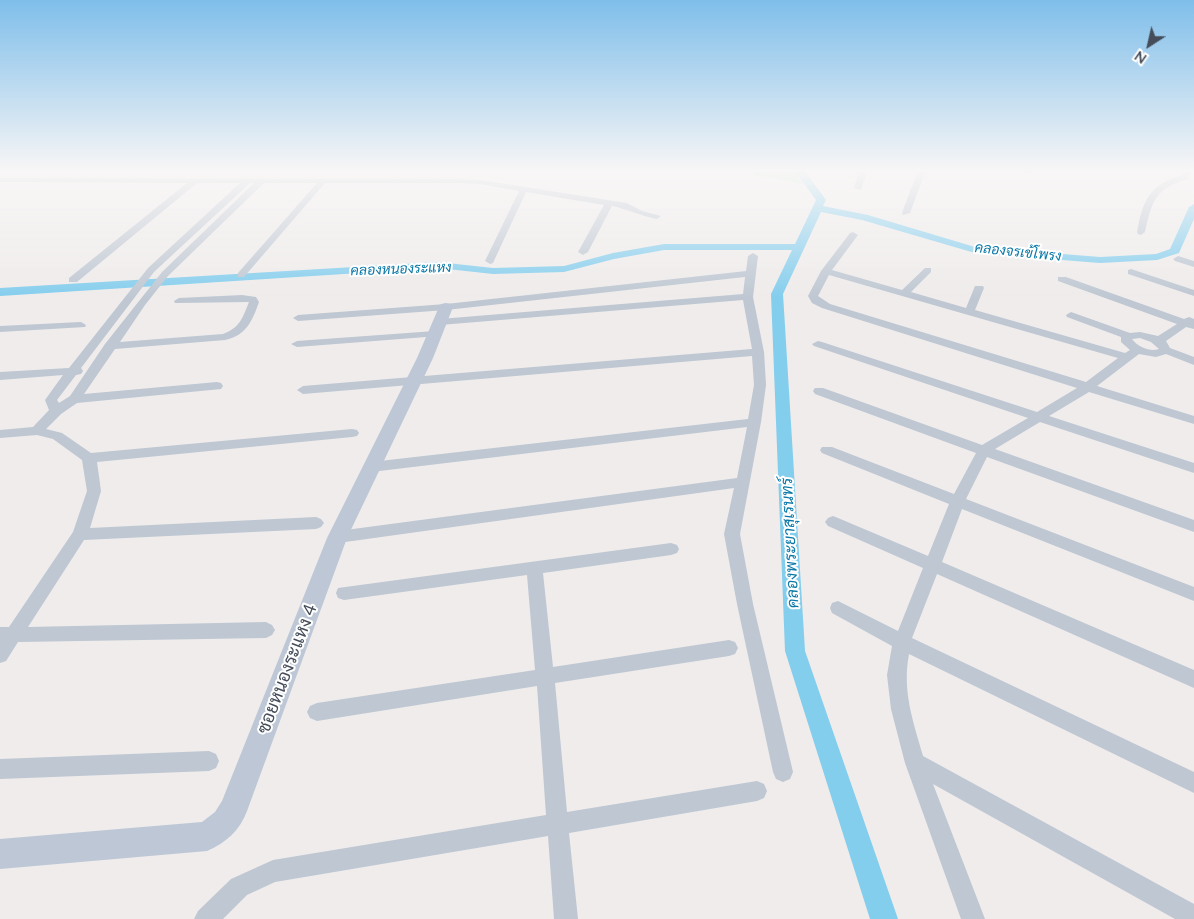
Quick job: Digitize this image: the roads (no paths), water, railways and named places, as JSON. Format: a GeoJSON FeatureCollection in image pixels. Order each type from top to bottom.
{"type":"FeatureCollection","features":[{"type":"Feature","properties":{"kind":"street"},"geometry":{"type":"LineString","coordinates":[[73,280],[158,213]]}},
{"type":"Feature","properties":{"kind":"street"},"geometry":{"type":"LineString","coordinates":[[56,411],[51,400],[131,293],[165,256],[212,213]]}},
{"type":"Feature","properties":{"kind":"street"},"geometry":{"type":"LineString","coordinates":[[37,431],[56,411],[74,399],[149,293],[182,256],[227,213]]}},
{"type":"Feature","properties":{"kind":"street"},"geometry":{"type":"LineString","coordinates":[[241,275],[295,213]]}},
{"type":"Feature","properties":{"kind":"street"},"geometry":{"type":"LineString","coordinates":[[490,261],[502,240],[512,213]]}},
{"type":"Feature","properties":{"kind":"street"},"geometry":{"type":"LineString","coordinates":[[583,252],[604,213]]}},
{"type":"Feature","properties":{"kind":"street"},"geometry":{"type":"LineString","coordinates":[[640,213],[657,216]]}},
{"type":"Feature","properties":{"kind":"street"},"geometry":{"type":"LineString","coordinates":[[1141,232],[1145,213]]}},
{"type":"Feature","properties":{"kind":"street"},"geometry":{"type":"LineString","coordinates":[[854,236],[826,271],[813,296],[816,301],[826,306],[1194,420]]}},
{"type":"Feature","properties":{"kind":"street"},"geometry":{"type":"LineString","coordinates":[[165,256],[182,256]]}},
{"type":"Feature","properties":{"kind":"street"},"geometry":{"type":"LineString","coordinates":[[753,256],[748,297],[758,352],[760,385],[755,422],[732,534],[745,604],[783,772]]}},
{"type":"Feature","properties":{"kind":"street"},"geometry":{"type":"LineString","coordinates":[[1178,259],[1194,264]]}},
{"type":"Feature","properties":{"kind":"street"},"geometry":{"type":"LineString","coordinates":[[904,293],[928,270]]}},
{"type":"Feature","properties":{"kind":"street"},"geometry":{"type":"LineString","coordinates":[[826,271],[969,312],[1158,354],[1162,345],[1190,322]]}},
{"type":"Feature","properties":{"kind":"street"},"geometry":{"type":"LineString","coordinates":[[1131,272],[1194,293]]}},
{"type":"Feature","properties":{"kind":"street"},"geometry":{"type":"LineString","coordinates":[[298,344],[750,274]]}},
{"type":"Feature","properties":{"kind":"street"},"geometry":{"type":"LineString","coordinates":[[1062,279],[1190,322]]}},
{"type":"Feature","properties":{"kind":"street"},"geometry":{"type":"LineString","coordinates":[[969,312],[979,288]]}},
{"type":"Feature","properties":{"kind":"street"},"geometry":{"type":"LineString","coordinates":[[298,318],[440,321],[748,297]]}},
{"type":"Feature","properties":{"kind":"street"},"geometry":{"type":"LineString","coordinates":[[110,346],[225,337],[243,328],[254,302],[252,299],[242,298],[179,301]]}},
{"type":"Feature","properties":{"kind":"street"},"geometry":{"type":"LineString","coordinates":[[123,304],[141,303]]}},
{"type":"Feature","properties":{"kind":"street"},"geometry":{"type":"LineString","coordinates":[[1070,316],[1131,348]]}},
{"type":"Feature","properties":{"kind":"street","name":"ซอยหนองระแหง 4"},"geometry":{"type":"LineString","coordinates":[[0,854],[207,836],[225,822],[233,811],[338,536],[413,382],[440,321]]}},
{"type":"Feature","properties":{"kind":"street"},"geometry":{"type":"LineString","coordinates":[[0,329],[81,325]]}},
{"type":"Feature","properties":{"kind":"street"},"geometry":{"type":"LineString","coordinates":[[973,919],[915,763],[900,709],[896,675],[902,642],[958,501],[984,450],[1089,386],[1131,348],[1140,335],[1194,361]]}},
{"type":"Feature","properties":{"kind":"street"},"geometry":{"type":"LineString","coordinates":[[818,344],[1194,468]]}},
{"type":"Feature","properties":{"kind":"street"},"geometry":{"type":"LineString","coordinates":[[303,390],[758,352]]}},
{"type":"Feature","properties":{"kind":"street"},"geometry":{"type":"LineString","coordinates":[[0,376],[93,370]]}},
{"type":"Feature","properties":{"kind":"street"},"geometry":{"type":"LineString","coordinates":[[74,399],[217,386]]}},
{"type":"Feature","properties":{"kind":"street"},"geometry":{"type":"LineString","coordinates":[[819,391],[1194,526]]}},
{"type":"Feature","properties":{"kind":"street"},"geometry":{"type":"LineString","coordinates":[[371,467],[755,422]]}},
{"type":"Feature","properties":{"kind":"street"},"geometry":{"type":"LineString","coordinates":[[0,434],[37,431],[57,436],[89,458],[352,433]]}},
{"type":"Feature","properties":{"kind":"street"},"geometry":{"type":"LineString","coordinates":[[827,450],[1194,594]]}},
{"type":"Feature","properties":{"kind":"street"},"geometry":{"type":"LineString","coordinates":[[0,655],[7,635],[80,534],[94,490],[89,458]]}},
{"type":"Feature","properties":{"kind":"street"},"geometry":{"type":"LineString","coordinates":[[338,536],[743,482]]}},
{"type":"Feature","properties":{"kind":"street"},"geometry":{"type":"LineString","coordinates":[[833,522],[1194,679]]}},
{"type":"Feature","properties":{"kind":"street"},"geometry":{"type":"LineString","coordinates":[[80,534],[316,523]]}},
{"type":"Feature","properties":{"kind":"street"},"geometry":{"type":"LineString","coordinates":[[344,593],[671,549]]}},
{"type":"Feature","properties":{"kind":"street"},"geometry":{"type":"LineString","coordinates":[[534,567],[546,676],[566,919]]}},
{"type":"Feature","properties":{"kind":"street"},"geometry":{"type":"LineString","coordinates":[[838,608],[902,642],[1194,783]]}},
{"type":"Feature","properties":{"kind":"street"},"geometry":{"type":"LineString","coordinates":[[7,635],[266,630]]}},
{"type":"Feature","properties":{"kind":"street"},"geometry":{"type":"LineString","coordinates":[[316,712],[729,648]]}},
{"type":"Feature","properties":{"kind":"street"},"geometry":{"type":"LineString","coordinates":[[0,770],[209,761]]}},
{"type":"Feature","properties":{"kind":"street"},"geometry":{"type":"LineString","coordinates":[[915,763],[1194,917]]}},
{"type":"Feature","properties":{"kind":"street"},"geometry":{"type":"LineString","coordinates":[[206,919],[239,887],[274,871],[757,791]]}},
{"type":"Feature","properties":{"kind":"waterway","name":"คลองพระยาสุเรนทร์"},"geometry":{"type":"LineString","coordinates":[[799,247],[815,213]]}},
{"type":"Feature","properties":{"kind":"waterway","name":"คลองจรเข้โพรง"},"geometry":{"type":"LineString","coordinates":[[843,213],[864,217],[975,250],[1100,260],[1157,257],[1175,251],[1191,213]]}},
{"type":"Feature","properties":{"kind":"waterway","name":"คลองหนองระแหง"},"geometry":{"type":"LineString","coordinates":[[0,292],[438,265],[493,271],[564,269],[613,256],[664,247],[799,247]]}},
{"type":"Feature","properties":{"kind":"waterway","name":"คลองพระยาสุเรนทร์"},"geometry":{"type":"LineString","coordinates":[[799,247],[777,294],[795,651],[884,919]]}}]}
